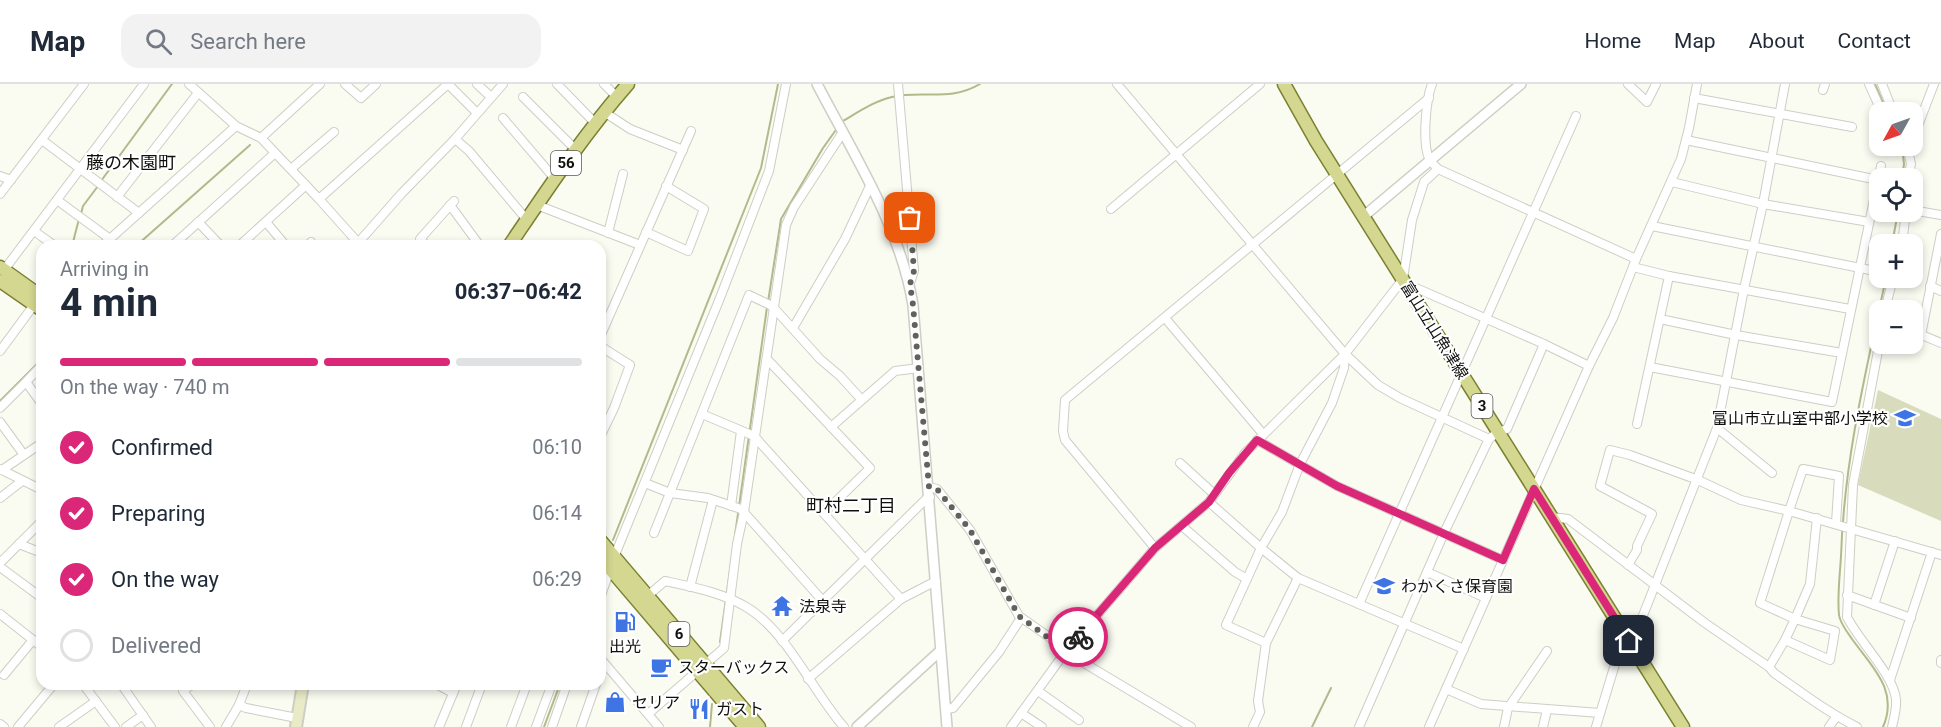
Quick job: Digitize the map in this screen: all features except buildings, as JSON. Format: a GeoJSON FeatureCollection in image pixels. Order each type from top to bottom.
{"type":"FeatureCollection","features":[{"type":"Feature","properties":{"kind":"main road","name":"56"},"geometry":{"type":"LineString","coordinates":[[514,240],[575,149],[628,84]]}},
{"type":"Feature","properties":{"kind":"main road","name":"富山立山魚津線"},"geometry":{"type":"LineString","coordinates":[[1284,84],[1337,174],[1462,374],[1494,435],[1534,489],[1683,727]]}},
{"type":"Feature","properties":{"kind":"main road"},"geometry":{"type":"LineString","coordinates":[[1,273],[36,302]]}},
{"type":"Feature","properties":{"kind":"main road","name":"6"},"geometry":{"type":"LineString","coordinates":[[606,551],[613,564],[701,668],[745,727]]}},
{"type":"Feature","properties":{"kind":"main road","name":"6"},"geometry":{"type":"LineString","coordinates":[[606,560],[613,564]]}},
{"type":"Feature","properties":{"kind":"main road","name":"6"},"geometry":{"type":"LineString","coordinates":[[701,668],[759,727]]}},
{"type":"Feature","properties":{"kind":"main road"},"geometry":{"type":"LineString","coordinates":[[296,723],[302,690]]}},
{"type":"Feature","properties":{"kind":"street"},"geometry":{"type":"LineString","coordinates":[[0,194],[84,84]]}},
{"type":"Feature","properties":{"kind":"street"},"geometry":{"type":"LineString","coordinates":[[1,273],[144,84]]}},
{"type":"Feature","properties":{"kind":"street"},"geometry":{"type":"LineString","coordinates":[[189,84],[236,126],[261,138],[355,240]]}},
{"type":"Feature","properties":{"kind":"street"},"geometry":{"type":"LineString","coordinates":[[261,138],[320,84]]}},
{"type":"Feature","properties":{"kind":"street"},"geometry":{"type":"LineString","coordinates":[[345,84],[361,98],[376,84]]}},
{"type":"Feature","properties":{"kind":"street"},"geometry":{"type":"LineString","coordinates":[[319,199],[448,84],[477,113]]}},
{"type":"Feature","properties":{"kind":"street"},"geometry":{"type":"LineString","coordinates":[[477,84],[491,97]]}},
{"type":"Feature","properties":{"kind":"street"},"geometry":{"type":"LineString","coordinates":[[362,240],[402,193],[456,138],[503,84]]}},
{"type":"Feature","properties":{"kind":"street"},"geometry":{"type":"LineString","coordinates":[[557,84],[595,123]]}},
{"type":"Feature","properties":{"kind":"street"},"geometry":{"type":"LineString","coordinates":[[604,84],[617,97]]}},
{"type":"Feature","properties":{"kind":"street"},"geometry":{"type":"LineString","coordinates":[[606,582],[769,171],[786,84]]}},
{"type":"Feature","properties":{"kind":"street"},"geometry":{"type":"LineString","coordinates":[[817,84],[895,237],[910,284],[919,368],[947,727]]}},
{"type":"Feature","properties":{"kind":"street"},"geometry":{"type":"LineString","coordinates":[[898,84],[914,271],[910,284]]}},
{"type":"Feature","properties":{"kind":"street"},"geometry":{"type":"LineString","coordinates":[[1117,84],[1252,246],[1346,354],[1378,385],[1400,398],[1441,416],[1494,435]]}},
{"type":"Feature","properties":{"kind":"street"},"geometry":{"type":"LineString","coordinates":[[1111,209],[1260,84]]}},
{"type":"Feature","properties":{"kind":"street"},"geometry":{"type":"LineString","coordinates":[[1432,84],[1426,150],[1430,160],[1438,169],[1635,263],[1669,276],[1850,309]]}},
{"type":"Feature","properties":{"kind":"street"},"geometry":{"type":"LineString","coordinates":[[1364,216],[1521,84]]}},
{"type":"Feature","properties":{"kind":"street"},"geometry":{"type":"LineString","coordinates":[[1628,84],[1647,102],[1656,84]]}},
{"type":"Feature","properties":{"kind":"street"},"geometry":{"type":"LineString","coordinates":[[1429,727],[1672,182],[1686,140],[1697,84]]}},
{"type":"Feature","properties":{"kind":"street"},"geometry":{"type":"LineString","coordinates":[[1596,727],[1619,651],[1638,628],[1717,428],[1785,84]]}},
{"type":"Feature","properties":{"kind":"street"},"geometry":{"type":"LineString","coordinates":[[1869,84],[1877,102]]}},
{"type":"Feature","properties":{"kind":"street"},"geometry":{"type":"LineString","coordinates":[[1882,84],[1889,102]]}},
{"type":"Feature","properties":{"kind":"street"},"geometry":{"type":"LineString","coordinates":[[1923,112],[1934,84]]}},
{"type":"Feature","properties":{"kind":"street"},"geometry":{"type":"LineString","coordinates":[[117,197],[198,93]]}},
{"type":"Feature","properties":{"kind":"street"},"geometry":{"type":"LineString","coordinates":[[523,97],[575,149]]}},
{"type":"Feature","properties":{"kind":"street"},"geometry":{"type":"LineString","coordinates":[[1155,548],[1065,440],[1065,400],[1429,98]]}},
{"type":"Feature","properties":{"kind":"street"},"geometry":{"type":"LineString","coordinates":[[1694,98],[1852,127]]}},
{"type":"Feature","properties":{"kind":"street"},"geometry":{"type":"LineString","coordinates":[[604,112],[630,129],[683,150]]}},
{"type":"Feature","properties":{"kind":"street"},"geometry":{"type":"LineString","coordinates":[[1359,604],[1576,116]]}},
{"type":"Feature","properties":{"kind":"street"},"geometry":{"type":"LineString","coordinates":[[503,118],[555,179]]}},
{"type":"Feature","properties":{"kind":"street"},"geometry":{"type":"LineString","coordinates":[[57,200],[110,239],[236,126]]}},
{"type":"Feature","properties":{"kind":"street"},"geometry":{"type":"LineString","coordinates":[[606,323],[691,131]]}},
{"type":"Feature","properties":{"kind":"street"},"geometry":{"type":"LineString","coordinates":[[291,169],[334,132]]}},
{"type":"Feature","properties":{"kind":"street"},"geometry":{"type":"LineString","coordinates":[[648,714],[724,648],[737,544],[744,512],[786,225],[843,132]]}},
{"type":"Feature","properties":{"kind":"street"},"geometry":{"type":"LineString","coordinates":[[456,138],[527,220]]}},
{"type":"Feature","properties":{"kind":"street"},"geometry":{"type":"LineString","coordinates":[[42,140],[139,213]]}},
{"type":"Feature","properties":{"kind":"street"},"geometry":{"type":"LineString","coordinates":[[1686,140],[1869,178]]}},
{"type":"Feature","properties":{"kind":"street"},"geometry":{"type":"LineString","coordinates":[[178,240],[275,153]]}},
{"type":"Feature","properties":{"kind":"street"},"geometry":{"type":"LineString","coordinates":[[1011,727],[1066,651],[1155,548],[1209,502],[1229,473],[1260,437],[1346,354],[1406,283],[1412,220],[1424,182],[1438,169]]}},
{"type":"Feature","properties":{"kind":"street"},"geometry":{"type":"LineString","coordinates":[[608,232],[623,174]]}},
{"type":"Feature","properties":{"kind":"street"},"geometry":{"type":"LineString","coordinates":[[0,176],[11,180]]}},
{"type":"Feature","properties":{"kind":"street"},"geometry":{"type":"LineString","coordinates":[[1650,367],[1832,402],[1869,222],[1763,204],[1672,182]]}},
{"type":"Feature","properties":{"kind":"street"},"geometry":{"type":"LineString","coordinates":[[246,240],[306,185]]}},
{"type":"Feature","properties":{"kind":"street"},"geometry":{"type":"LineString","coordinates":[[646,232],[688,251],[704,208],[666,186]]}},
{"type":"Feature","properties":{"kind":"street"},"geometry":{"type":"LineString","coordinates":[[793,328],[845,239],[870,186]]}},
{"type":"Feature","properties":{"kind":"street"},"geometry":{"type":"LineString","coordinates":[[421,240],[452,203],[476,240]]}},
{"type":"Feature","properties":{"kind":"street"},"geometry":{"type":"LineString","coordinates":[[537,205],[640,245]]}},
{"type":"Feature","properties":{"kind":"street"},"geometry":{"type":"LineString","coordinates":[[1923,212],[1941,215]]}},
{"type":"Feature","properties":{"kind":"street"},"geometry":{"type":"LineString","coordinates":[[198,222],[215,240]]}},
{"type":"Feature","properties":{"kind":"street"},"geometry":{"type":"LineString","coordinates":[[266,222],[281,240]]}},
{"type":"Feature","properties":{"kind":"street"},"geometry":{"type":"LineString","coordinates":[[1652,226],[1869,269]]}},
{"type":"Feature","properties":{"kind":"street"},"geometry":{"type":"LineString","coordinates":[[34,231],[47,240]]}},
{"type":"Feature","properties":{"kind":"street"},"geometry":{"type":"LineString","coordinates":[[1923,323],[1941,238]]}},
{"type":"Feature","properties":{"kind":"street"},"geometry":{"type":"LineString","coordinates":[[1637,424],[1669,276]]}},
{"type":"Feature","properties":{"kind":"street"},"geometry":{"type":"LineString","coordinates":[[1406,283],[1589,366]]}},
{"type":"Feature","properties":{"kind":"street"},"geometry":{"type":"LineString","coordinates":[[1930,286],[1941,291]]}},
{"type":"Feature","properties":{"kind":"street"},"geometry":{"type":"LineString","coordinates":[[654,533],[748,295],[774,308],[820,359],[861,399]]}},
{"type":"Feature","properties":{"kind":"street"},"geometry":{"type":"LineString","coordinates":[[0,351],[36,308]]}},
{"type":"Feature","properties":{"kind":"street"},"geometry":{"type":"LineString","coordinates":[[1165,318],[1260,437],[1337,486],[1503,560]]}},
{"type":"Feature","properties":{"kind":"street"},"geometry":{"type":"LineString","coordinates":[[1660,319],[1842,353]]}},
{"type":"Feature","properties":{"kind":"street"},"geometry":{"type":"LineString","coordinates":[[1923,335],[1941,343]]}},
{"type":"Feature","properties":{"kind":"street"},"geometry":{"type":"LineString","coordinates":[[1359,727],[1444,533],[1494,435],[1507,429],[1544,344]]}},
{"type":"Feature","properties":{"kind":"street"},"geometry":{"type":"LineString","coordinates":[[606,350],[630,365],[606,425]]}},
{"type":"Feature","properties":{"kind":"street"},"geometry":{"type":"LineString","coordinates":[[1266,643],[1226,625],[1261,548],[1282,512],[1300,464],[1332,403],[1344,368],[1346,354]]}},
{"type":"Feature","properties":{"kind":"street"},"geometry":{"type":"LineString","coordinates":[[1877,354],[1853,485],[1846,617],[1890,680],[1896,699],[1892,727]]}},
{"type":"Feature","properties":{"kind":"street"},"geometry":{"type":"LineString","coordinates":[[767,359],[870,468],[824,513]]}},
{"type":"Feature","properties":{"kind":"street"},"geometry":{"type":"LineString","coordinates":[[831,427],[895,371],[919,368]]}},
{"type":"Feature","properties":{"kind":"street"},"geometry":{"type":"LineString","coordinates":[[0,408],[36,371]]}},
{"type":"Feature","properties":{"kind":"street"},"geometry":{"type":"LineString","coordinates":[[26,382],[36,396]]}},
{"type":"Feature","properties":{"kind":"street"},"geometry":{"type":"LineString","coordinates":[[702,414],[754,436],[901,598]]}},
{"type":"Feature","properties":{"kind":"street"},"geometry":{"type":"LineString","coordinates":[[0,422],[24,454]]}},
{"type":"Feature","properties":{"kind":"street"},"geometry":{"type":"LineString","coordinates":[[1717,428],[1772,473]]}},
{"type":"Feature","properties":{"kind":"street"},"geometry":{"type":"LineString","coordinates":[[730,506],[741,431]]}},
{"type":"Feature","properties":{"kind":"street"},"geometry":{"type":"LineString","coordinates":[[36,447],[1,470],[36,487]]}},
{"type":"Feature","properties":{"kind":"street"},"geometry":{"type":"LineString","coordinates":[[1628,565],[1652,514],[1600,486],[1610,450],[1698,480],[1741,500],[1837,523],[1941,555]]}},
{"type":"Feature","properties":{"kind":"street"},"geometry":{"type":"LineString","coordinates":[[1180,463],[1214,494]]}},
{"type":"Feature","properties":{"kind":"street"},"geometry":{"type":"LineString","coordinates":[[1785,640],[1830,660],[1836,631],[1795,619],[1760,603],[1803,469],[1839,476],[1837,523]]}},
{"type":"Feature","properties":{"kind":"street"},"geometry":{"type":"LineString","coordinates":[[0,498],[22,481]]}},
{"type":"Feature","properties":{"kind":"street"},"geometry":{"type":"LineString","coordinates":[[645,483],[670,493],[713,500],[744,512],[822,600]]}},
{"type":"Feature","properties":{"kind":"street"},"geometry":{"type":"LineString","coordinates":[[929,492],[937,489],[970,530],[1021,618],[1069,654],[1191,727]]}},
{"type":"Feature","properties":{"kind":"street"},"geometry":{"type":"LineString","coordinates":[[782,641],[927,498],[929,492]]}},
{"type":"Feature","properties":{"kind":"street"},"geometry":{"type":"LineString","coordinates":[[690,586],[713,500]]}},
{"type":"Feature","properties":{"kind":"street"},"geometry":{"type":"LineString","coordinates":[[1209,502],[1298,578],[1464,649]]}},
{"type":"Feature","properties":{"kind":"street"},"geometry":{"type":"LineString","coordinates":[[1552,517],[1568,519],[1705,623],[1836,717],[1857,727]]}},
{"type":"Feature","properties":{"kind":"street"},"geometry":{"type":"LineString","coordinates":[[1769,667],[1785,640],[1810,584],[1817,518]]}},
{"type":"Feature","properties":{"kind":"street"},"geometry":{"type":"LineString","coordinates":[[1182,526],[1246,579]]}},
{"type":"Feature","properties":{"kind":"street"},"geometry":{"type":"LineString","coordinates":[[0,563],[36,527]]}},
{"type":"Feature","properties":{"kind":"street"},"geometry":{"type":"LineString","coordinates":[[1874,605],[1895,541]]}},
{"type":"Feature","properties":{"kind":"street"},"geometry":{"type":"LineString","coordinates":[[19,544],[36,551]]}},
{"type":"Feature","properties":{"kind":"street"},"geometry":{"type":"LineString","coordinates":[[1890,680],[1932,552]]}},
{"type":"Feature","properties":{"kind":"street"},"geometry":{"type":"LineString","coordinates":[[0,567],[36,594]]}},
{"type":"Feature","properties":{"kind":"street"},"geometry":{"type":"LineString","coordinates":[[1427,572],[1486,598]]}},
{"type":"Feature","properties":{"kind":"street"},"geometry":{"type":"LineString","coordinates":[[1253,727],[1260,712],[1258,701],[1266,643],[1298,578]]}},
{"type":"Feature","properties":{"kind":"street"},"geometry":{"type":"LineString","coordinates":[[643,599],[665,581],[690,586],[747,608],[762,619],[782,641],[829,710],[844,727]]}},
{"type":"Feature","properties":{"kind":"street"},"geometry":{"type":"LineString","coordinates":[[808,679],[901,598],[936,581]]}},
{"type":"Feature","properties":{"kind":"street"},"geometry":{"type":"LineString","coordinates":[[1847,595],[1911,618]]}},
{"type":"Feature","properties":{"kind":"street"},"geometry":{"type":"LineString","coordinates":[[0,614],[36,642]]}},
{"type":"Feature","properties":{"kind":"street"},"geometry":{"type":"LineString","coordinates":[[939,727],[946,712],[953,708],[999,652],[1021,618]]}},
{"type":"Feature","properties":{"kind":"street"},"geometry":{"type":"LineString","coordinates":[[1,675],[33,640]]}},
{"type":"Feature","properties":{"kind":"street"},"geometry":{"type":"LineString","coordinates":[[857,727],[940,651]]}},
{"type":"Feature","properties":{"kind":"street"},"geometry":{"type":"LineString","coordinates":[[1504,727],[1508,708],[1547,651]]}},
{"type":"Feature","properties":{"kind":"street"},"geometry":{"type":"LineString","coordinates":[[606,666],[659,727]]}},
{"type":"Feature","properties":{"kind":"street"},"geometry":{"type":"LineString","coordinates":[[1446,689],[1481,704],[1508,708],[1600,713]]}},
{"type":"Feature","properties":{"kind":"street"},"geometry":{"type":"LineString","coordinates":[[18,727],[49,690]]}},
{"type":"Feature","properties":{"kind":"street"},"geometry":{"type":"LineString","coordinates":[[88,690],[115,727]]}},
{"type":"Feature","properties":{"kind":"street"},"geometry":{"type":"LineString","coordinates":[[125,690],[152,727]]}},
{"type":"Feature","properties":{"kind":"street"},"geometry":{"type":"LineString","coordinates":[[183,690],[210,727]]}},
{"type":"Feature","properties":{"kind":"street"},"geometry":{"type":"LineString","coordinates":[[226,727],[239,705],[244,690]]}},
{"type":"Feature","properties":{"kind":"street"},"geometry":{"type":"LineString","coordinates":[[447,690],[453,693]]}},
{"type":"Feature","properties":{"kind":"street"},"geometry":{"type":"LineString","coordinates":[[439,727],[454,690]]}},
{"type":"Feature","properties":{"kind":"street"},"geometry":{"type":"LineString","coordinates":[[466,727],[480,690]]}},
{"type":"Feature","properties":{"kind":"street"},"geometry":{"type":"LineString","coordinates":[[511,727],[525,690]]}},
{"type":"Feature","properties":{"kind":"street"},"geometry":{"type":"LineString","coordinates":[[536,727],[550,690]]}},
{"type":"Feature","properties":{"kind":"street"},"geometry":{"type":"LineString","coordinates":[[552,727],[565,690]]}},
{"type":"Feature","properties":{"kind":"street"},"geometry":{"type":"LineString","coordinates":[[581,727],[595,690]]}},
{"type":"Feature","properties":{"kind":"street"},"geometry":{"type":"LineString","coordinates":[[1038,691],[1079,720]]}},
{"type":"Feature","properties":{"kind":"street"},"geometry":{"type":"LineString","coordinates":[[59,727],[96,700]]}},
{"type":"Feature","properties":{"kind":"street"},"geometry":{"type":"LineString","coordinates":[[239,705],[296,723]]}},
{"type":"Feature","properties":{"kind":"street"},"geometry":{"type":"LineString","coordinates":[[1544,727],[1547,710]]}},
{"type":"Feature","properties":{"kind":"street"},"geometry":{"type":"LineString","coordinates":[[1022,713],[1042,727]]}},
{"type":"Feature","properties":{"kind":"street"},"geometry":{"type":"LineString","coordinates":[[126,727],[143,715]]}},
{"type":"Feature","properties":{"kind":"street"},"geometry":{"type":"LineString","coordinates":[[1829,727],[1836,717]]}},
{"type":"Feature","properties":{"kind":"street"},"geometry":{"type":"LineString","coordinates":[[0,724],[4,727]]}},
{"type":"Feature","properties":{"kind":"green space","name":"富山市立山室中部小学校"},"geometry":{"type":"Polygon","coordinates":[[[1878,390],[1941,419],[1941,521],[1858,485],[1878,390]]]}},
{"type":"Feature","properties":{"kind":"waterway"},"geometry":{"type":"LineString","coordinates":[[101,181],[172,84]]}},
{"type":"Feature","properties":{"kind":"waterway"},"geometry":{"type":"LineString","coordinates":[[613,540],[761,168],[778,84]]}},
{"type":"Feature","properties":{"kind":"waterway"},"geometry":{"type":"LineString","coordinates":[[841,122],[872,104],[892,97],[958,93],[980,84]]}},
{"type":"Feature","properties":{"kind":"waterway"},"geometry":{"type":"LineString","coordinates":[[1875,84],[1883,102]]}},
{"type":"Feature","properties":{"kind":"waterway"},"geometry":{"type":"LineString","coordinates":[[768,302],[781,219],[838,127]]}},
{"type":"Feature","properties":{"kind":"waterway"},"geometry":{"type":"LineString","coordinates":[[143,240],[250,145]]}},
{"type":"Feature","properties":{"kind":"waterway"},"geometry":{"type":"LineString","coordinates":[[1903,156],[1903,168]]}},
{"type":"Feature","properties":{"kind":"waterway"},"geometry":{"type":"LineString","coordinates":[[81,214],[83,206],[98,186]]}},
{"type":"Feature","properties":{"kind":"waterway"},"geometry":{"type":"LineString","coordinates":[[74,240],[79,219]]}},
{"type":"Feature","properties":{"kind":"waterway"},"geometry":{"type":"LineString","coordinates":[[1894,234],[1896,222]]}},
{"type":"Feature","properties":{"kind":"waterway"},"geometry":{"type":"LineString","coordinates":[[1883,727],[1888,702],[1885,690],[1875,669],[1842,624],[1838,601],[1846,485],[1864,381],[1884,288]]}},
{"type":"Feature","properties":{"kind":"waterway"},"geometry":{"type":"LineString","coordinates":[[720,642],[767,307]]}},
{"type":"Feature","properties":{"kind":"waterway"},"geometry":{"type":"LineString","coordinates":[[0,401],[36,365]]}},
{"type":"Feature","properties":{"kind":"waterway"},"geometry":{"type":"LineString","coordinates":[[1312,727],[1331,688]]}},
{"type":"Feature","properties":{"kind":"waterway"},"geometry":{"type":"LineString","coordinates":[[544,727],[558,690]]}},
{"type":"Feature","properties":{"kind":"waterway"},"geometry":{"type":"LineString","coordinates":[[710,727],[712,704]]}},
{"type":"Feature","properties":{"kind":"way so far"},"geometry":{"type":"LineString","coordinates":[[910,218],[914,271],[910,284],[929,487],[937,489],[970,530],[1019,616],[1066,651],[1078,637]]}},
{"type":"Feature","properties":{"kind":"place","name":"富山市立山室中部小学校"},"geometry":{"type":"Point","coordinates":[1905,418]}},
{"type":"Feature","properties":{"kind":"place","name":"わかくさ保育園"},"geometry":{"type":"Point","coordinates":[1384,586]}},
{"type":"Feature","properties":{"kind":"place","name":"法泉寺"},"geometry":{"type":"Point","coordinates":[782,606]}},
{"type":"Feature","properties":{"kind":"place","name":"出光"},"geometry":{"type":"Point","coordinates":[625,622]}},
{"type":"Feature","properties":{"kind":"place","name":"スターバックス"},"geometry":{"type":"Point","coordinates":[661,667]}},
{"type":"Feature","properties":{"kind":"place","name":"セリア"},"geometry":{"type":"Point","coordinates":[615,702]}},
{"type":"Feature","properties":{"kind":"place","name":"ガスト"},"geometry":{"type":"Point","coordinates":[699,709]}},
{"type":"Feature","properties":{"kind":"district","name":"藤の木園町"},"geometry":{"type":"Point","coordinates":[131,163]}},
{"type":"Feature","properties":{"kind":"district","name":"町村二丁目"},"geometry":{"type":"Point","coordinates":[851,506]}},
{"type":"Feature","properties":{"kind":"route"},"geometry":{"type":"LineString","coordinates":[[1078,637],[1155,548],[1209,502],[1229,473],[1257,440],[1337,486],[1503,560],[1534,489],[1629,641]]}}]}
